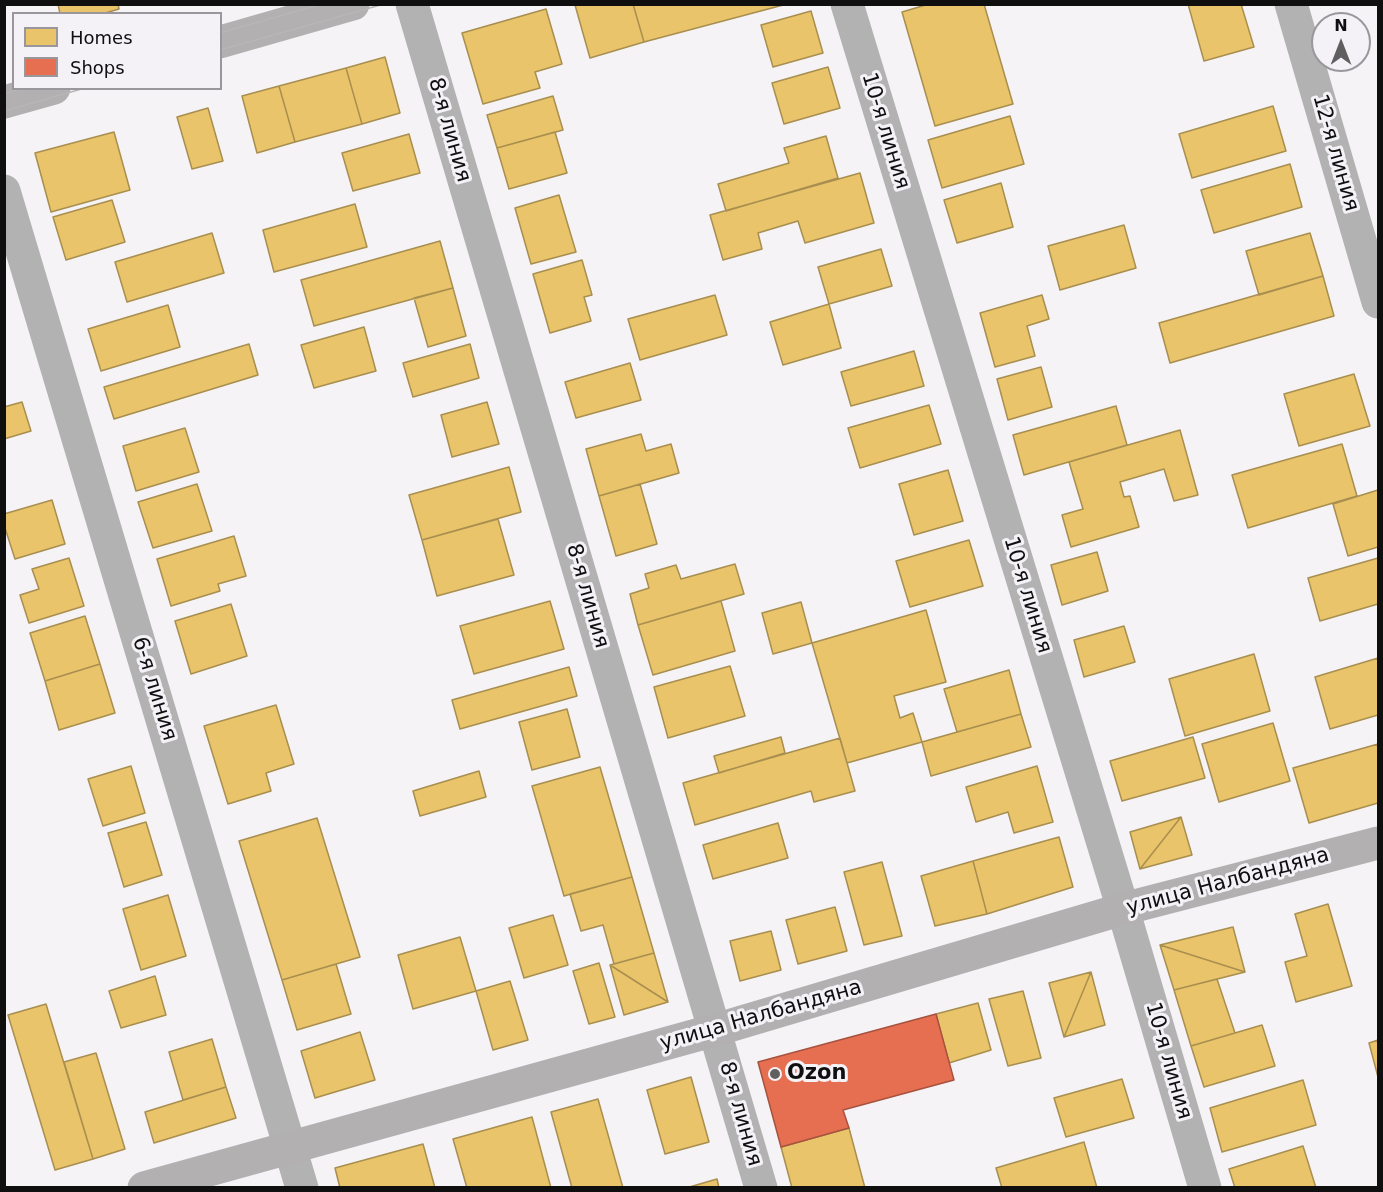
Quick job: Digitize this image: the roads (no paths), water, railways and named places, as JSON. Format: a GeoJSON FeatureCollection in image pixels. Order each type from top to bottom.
{"type":"FeatureCollection","features":[{"type":"Feature","properties":{"kind":"street"},"geometry":{"type":"LineString","coordinates":[[222,41],[352,4]]}},
{"type":"Feature","properties":{"kind":"street","name":"8-я линия"},"geometry":{"type":"LineString","coordinates":[[412,4],[761,1188]]}},
{"type":"Feature","properties":{"kind":"street","name":"10-я линия"},"geometry":{"type":"LineString","coordinates":[[847,4],[1123,909],[1204,1188]]}},
{"type":"Feature","properties":{"kind":"street","name":"12-я линия"},"geometry":{"type":"LineString","coordinates":[[1291,4],[1378,302]]}},
{"type":"Feature","properties":{"kind":"street"},"geometry":{"type":"LineString","coordinates":[[4,102],[47,90]]}},
{"type":"Feature","properties":{"kind":"street","name":"6-я линия"},"geometry":{"type":"LineString","coordinates":[[4,191],[302,1188]]}},
{"type":"Feature","properties":{"kind":"street","name":"улица Налбандяна"},"geometry":{"type":"LineString","coordinates":[[144,1188],[715,1030],[1123,909],[1378,843]]}},
{"type":"Feature","properties":{"kind":"tram line"},"geometry":{"type":"LineString","coordinates":[[222,32],[322,4]]}},
{"type":"Feature","properties":{"kind":"tram line"},"geometry":{"type":"LineString","coordinates":[[222,49],[384,4]]}},
{"type":"Feature","properties":{"kind":"tram line"},"geometry":{"type":"LineString","coordinates":[[4,94],[17,90]]}},
{"type":"Feature","properties":{"kind":"tram line"},"geometry":{"type":"LineString","coordinates":[[4,111],[78,90]]}},
{"type":"Feature","properties":{"kind":"place","name":"Ozon"},"geometry":{"type":"Point","coordinates":[775,1074]}}]}
